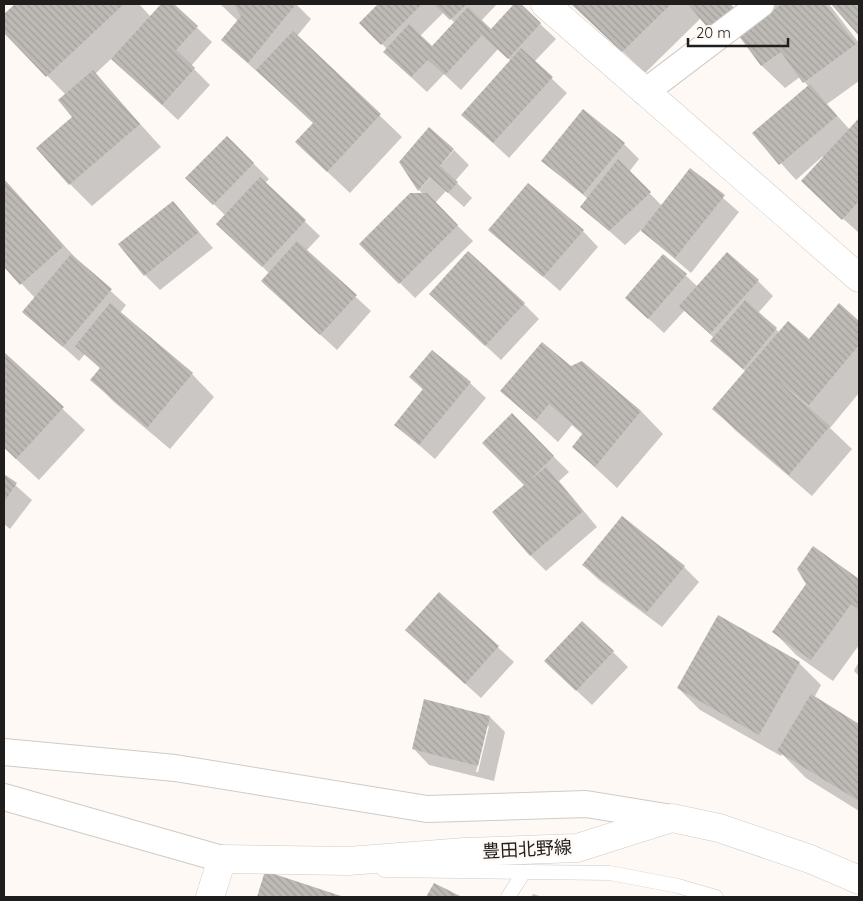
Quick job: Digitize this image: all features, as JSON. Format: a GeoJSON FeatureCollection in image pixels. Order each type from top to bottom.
{"type":"FeatureCollection","features":[{"type":"Feature","properties":{"kind":"main road"},"geometry":{"type":"LineString","coordinates":[[546,4],[859,278]]}},
{"type":"Feature","properties":{"kind":"main road","name":"豊田北野線"},"geometry":{"type":"LineString","coordinates":[[222,859],[348,861],[465,852],[577,848],[672,818],[719,828],[810,859],[859,880]]}},
{"type":"Feature","properties":{"kind":"main road"},"geometry":{"type":"LineString","coordinates":[[210,897],[222,859]]}},
{"type":"Feature","properties":{"kind":"street"},"geometry":{"type":"LineString","coordinates":[[645,92],[761,4]]}},
{"type":"Feature","properties":{"kind":"street"},"geometry":{"type":"LineString","coordinates":[[4,752],[175,768],[427,809],[586,804],[672,818]]}},
{"type":"Feature","properties":{"kind":"street"},"geometry":{"type":"LineString","coordinates":[[4,797],[222,859]]}},
{"type":"Feature","properties":{"kind":"lane"},"geometry":{"type":"LineString","coordinates":[[371,859],[384,870],[610,874],[678,886],[716,897]]}},
{"type":"Feature","properties":{"kind":"lane"},"geometry":{"type":"LineString","coordinates":[[508,897],[524,872]]}},
{"type":"Feature","properties":{"kind":"building"},"geometry":{"type":"Polygon","coordinates":[[[15,4],[124,4],[46,77],[4,33],[4,14],[15,4]]]}},
{"type":"Feature","properties":{"kind":"building"},"geometry":{"type":"Polygon","coordinates":[[[161,4],[174,4],[198,26],[176,50],[195,68],[162,105],[111,59],[161,4]]]}},
{"type":"Feature","properties":{"kind":"building"},"geometry":{"type":"Polygon","coordinates":[[[234,4],[296,4],[248,63],[221,40],[241,16],[234,4]]]}},
{"type":"Feature","properties":{"kind":"building"},"geometry":{"type":"Polygon","coordinates":[[[378,4],[422,4],[381,45],[359,23],[378,4]]]}},
{"type":"Feature","properties":{"kind":"building"},"geometry":{"type":"Polygon","coordinates":[[[434,4],[467,4],[450,20],[434,4]]]}},
{"type":"Feature","properties":{"kind":"building"},"geometry":{"type":"Polygon","coordinates":[[[514,4],[521,4],[541,23],[508,59],[482,35],[445,75],[428,60],[411,77],[383,52],[409,24],[432,46],[468,7],[491,29],[514,4]]]}},
{"type":"Feature","properties":{"kind":"building"},"geometry":{"type":"Polygon","coordinates":[[[571,4],[671,4],[622,52],[571,4]]]}},
{"type":"Feature","properties":{"kind":"building"},"geometry":{"type":"Polygon","coordinates":[[[688,4],[730,4],[736,11],[711,32],[688,4]]]}},
{"type":"Feature","properties":{"kind":"building"},"geometry":{"type":"Polygon","coordinates":[[[782,4],[825,4],[856,44],[803,83],[781,52],[761,66],[739,36],[782,4]]]}},
{"type":"Feature","properties":{"kind":"building"},"geometry":{"type":"Polygon","coordinates":[[[831,4],[859,4],[859,36],[831,4]]]}},
{"type":"Feature","properties":{"kind":"building"},"geometry":{"type":"Polygon","coordinates":[[[293,31],[381,114],[327,172],[295,142],[313,123],[256,70],[293,31]]]}},
{"type":"Feature","properties":{"kind":"building"},"geometry":{"type":"Polygon","coordinates":[[[521,48],[553,77],[493,143],[461,115],[521,48]]]}},
{"type":"Feature","properties":{"kind":"building"},"geometry":{"type":"Polygon","coordinates":[[[93,70],[140,124],[69,185],[36,148],[72,117],[58,100],[93,70]]]}},
{"type":"Feature","properties":{"kind":"building"},"geometry":{"type":"Polygon","coordinates":[[[810,84],[837,116],[779,165],[752,133],[810,84]]]}},
{"type":"Feature","properties":{"kind":"building"},"geometry":{"type":"Polygon","coordinates":[[[583,109],[625,143],[583,194],[541,161],[583,109]]]}},
{"type":"Feature","properties":{"kind":"building"},"geometry":{"type":"Polygon","coordinates":[[[859,118],[859,201],[842,220],[801,181],[859,118]]]}},
{"type":"Feature","properties":{"kind":"building"},"geometry":{"type":"Polygon","coordinates":[[[429,127],[454,149],[440,166],[458,182],[448,193],[430,177],[418,191],[399,162],[429,127]]]}},
{"type":"Feature","properties":{"kind":"building"},"geometry":{"type":"Polygon","coordinates":[[[227,136],[254,163],[213,205],[185,178],[227,136]]]}},
{"type":"Feature","properties":{"kind":"building"},"geometry":{"type":"Polygon","coordinates":[[[618,159],[651,192],[609,231],[580,207],[618,159]]]}},
{"type":"Feature","properties":{"kind":"building"},"geometry":{"type":"Polygon","coordinates":[[[690,168],[725,195],[675,258],[641,231],[690,168]]]}},
{"type":"Feature","properties":{"kind":"building"},"geometry":{"type":"Polygon","coordinates":[[[260,177],[306,220],[262,267],[216,224],[260,177]]]}},
{"type":"Feature","properties":{"kind":"building"},"geometry":{"type":"Polygon","coordinates":[[[4,179],[64,246],[20,285],[4,267],[4,179]]]}},
{"type":"Feature","properties":{"kind":"building"},"geometry":{"type":"Polygon","coordinates":[[[528,183],[584,230],[543,277],[488,230],[528,183]]]}},
{"type":"Feature","properties":{"kind":"building"},"geometry":{"type":"Polygon","coordinates":[[[410,193],[427,193],[458,225],[399,284],[359,244],[410,193]]]}},
{"type":"Feature","properties":{"kind":"building"},"geometry":{"type":"Polygon","coordinates":[[[173,201],[199,232],[144,276],[118,244],[173,201]]]}},
{"type":"Feature","properties":{"kind":"building"},"geometry":{"type":"Polygon","coordinates":[[[297,241],[357,295],[320,335],[261,281],[297,241]]]}},
{"type":"Feature","properties":{"kind":"building"},"geometry":{"type":"Polygon","coordinates":[[[468,251],[525,303],[485,346],[429,294],[468,251]]]}},
{"type":"Feature","properties":{"kind":"building"},"geometry":{"type":"Polygon","coordinates":[[[727,252],[759,280],[710,334],[679,306],[727,252]]]}},
{"type":"Feature","properties":{"kind":"building"},"geometry":{"type":"Polygon","coordinates":[[[71,254],[112,289],[63,347],[22,312],[71,254]]]}},
{"type":"Feature","properties":{"kind":"building"},"geometry":{"type":"Polygon","coordinates":[[[663,254],[687,274],[648,319],[625,298],[663,254]]]}},
{"type":"Feature","properties":{"kind":"building"},"geometry":{"type":"Polygon","coordinates":[[[745,300],[777,328],[743,369],[710,341],[745,300]]]}},
{"type":"Feature","properties":{"kind":"building"},"geometry":{"type":"Polygon","coordinates":[[[110,303],[193,373],[147,428],[90,380],[100,368],[75,346],[110,303]]]}},
{"type":"Feature","properties":{"kind":"building"},"geometry":{"type":"Polygon","coordinates":[[[839,303],[859,321],[859,345],[809,405],[778,381],[830,426],[789,475],[712,409],[788,321],[809,339],[839,303]]]}},
{"type":"Feature","properties":{"kind":"building"},"geometry":{"type":"Polygon","coordinates":[[[542,342],[571,366],[582,361],[641,411],[595,467],[572,447],[583,433],[549,404],[535,421],[500,391],[542,342]]]}},
{"type":"Feature","properties":{"kind":"building"},"geometry":{"type":"Polygon","coordinates":[[[432,350],[471,382],[419,445],[394,425],[423,389],[409,377],[432,350]]]}},
{"type":"Feature","properties":{"kind":"building"},"geometry":{"type":"Polygon","coordinates":[[[4,352],[64,407],[16,459],[4,447],[4,352]]]}},
{"type":"Feature","properties":{"kind":"building"},"geometry":{"type":"Polygon","coordinates":[[[512,413],[554,456],[528,482],[546,467],[583,511],[530,556],[492,512],[524,485],[482,443],[512,413]]]}},
{"type":"Feature","properties":{"kind":"building"},"geometry":{"type":"Polygon","coordinates":[[[4,474],[17,483],[4,502],[4,474]]]}},
{"type":"Feature","properties":{"kind":"building"},"geometry":{"type":"Polygon","coordinates":[[[622,516],[685,566],[646,613],[582,565],[622,516]]]}},
{"type":"Feature","properties":{"kind":"building"},"geometry":{"type":"Polygon","coordinates":[[[813,546],[859,579],[859,607],[858,609],[851,604],[811,660],[772,632],[806,584],[797,569],[813,546]]]}},
{"type":"Feature","properties":{"kind":"building"},"geometry":{"type":"Polygon","coordinates":[[[439,592],[499,646],[465,684],[405,630],[439,592]]]}},
{"type":"Feature","properties":{"kind":"building"},"geometry":{"type":"Polygon","coordinates":[[[718,615],[800,662],[759,735],[677,688],[718,615]]]}},
{"type":"Feature","properties":{"kind":"building"},"geometry":{"type":"Polygon","coordinates":[[[582,621],[614,651],[576,691],[544,661],[582,621]]]}},
{"type":"Feature","properties":{"kind":"building"},"geometry":{"type":"Polygon","coordinates":[[[811,694],[859,724],[859,801],[777,751],[811,694]]]}},
{"type":"Feature","properties":{"kind":"building"},"geometry":{"type":"Polygon","coordinates":[[[424,699],[490,716],[478,766],[412,749],[424,699]]]}},
{"type":"Feature","properties":{"kind":"building"},"geometry":{"type":"Polygon","coordinates":[[[265,871],[344,897],[257,897],[265,871]]]}},
{"type":"Feature","properties":{"kind":"building"},"geometry":{"type":"Polygon","coordinates":[[[434,883],[462,897],[426,897],[434,883]]]}}]}
